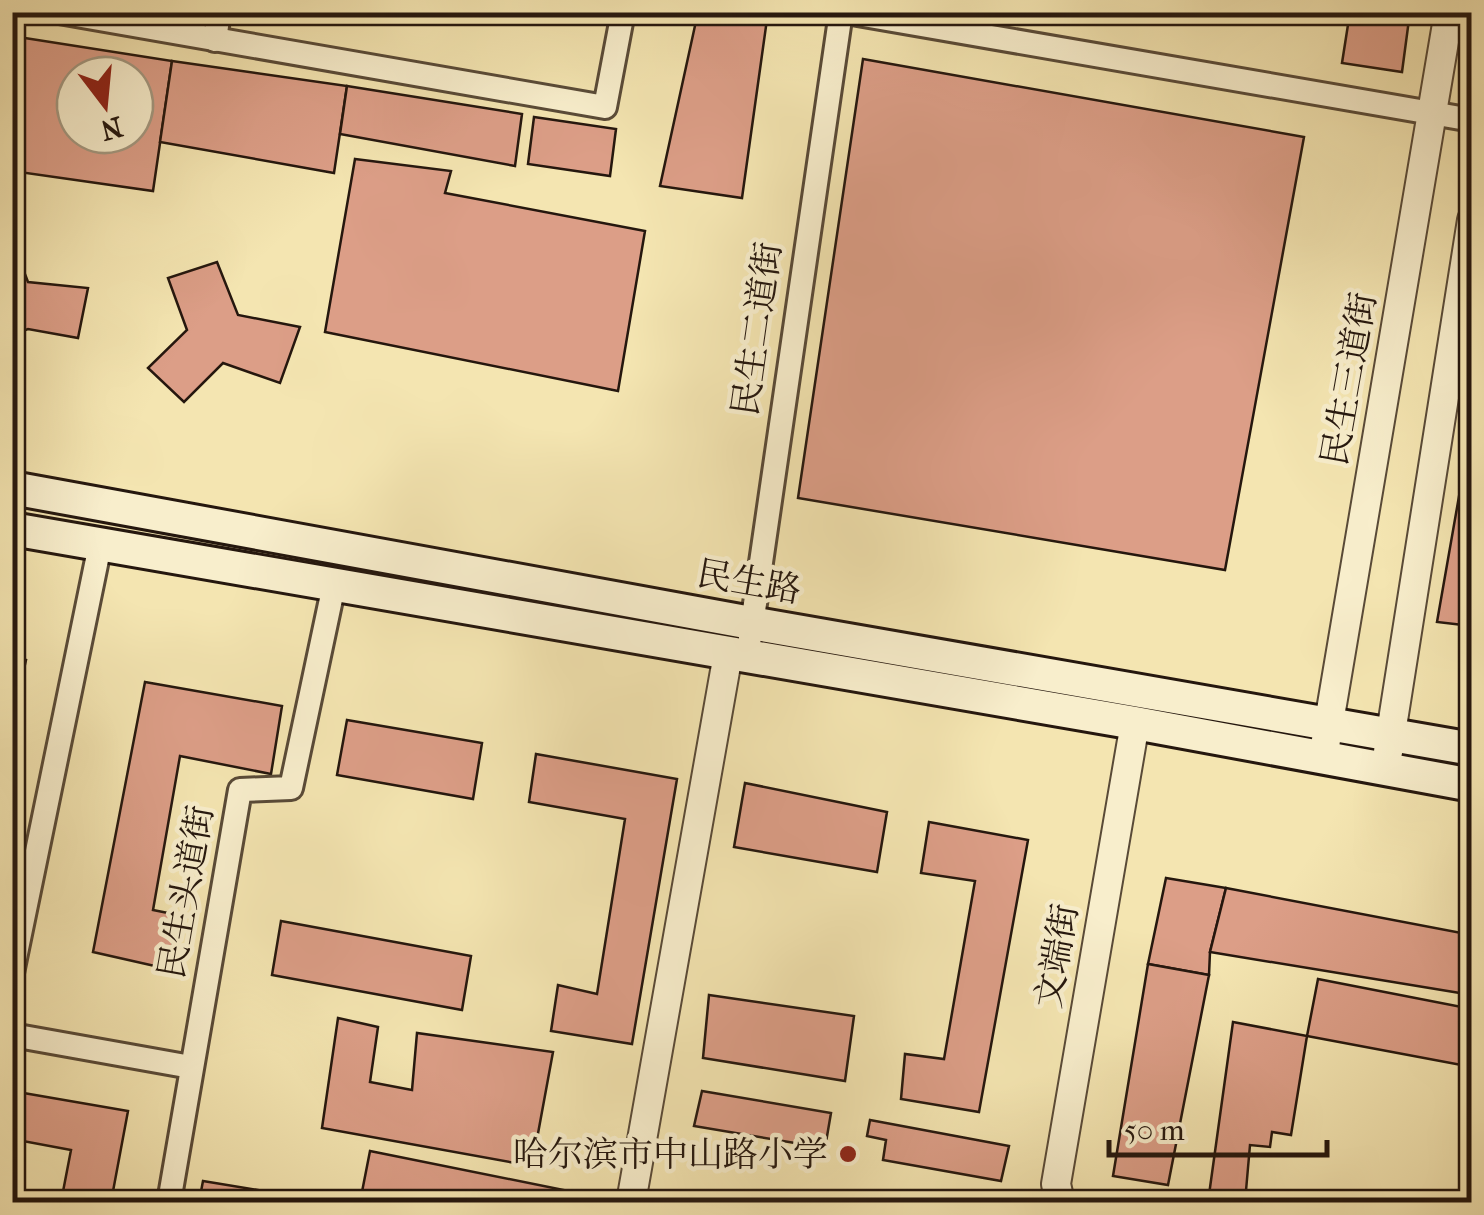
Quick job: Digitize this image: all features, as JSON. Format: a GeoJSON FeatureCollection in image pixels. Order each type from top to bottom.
{"type":"FeatureCollection","features":[{"type":"Feature","properties":{"kind":"main road","name":"民生路"},"geometry":{"type":"LineString","coordinates":[[12,488],[752,623],[1326,741],[1386,768],[1472,786]]}},
{"type":"Feature","properties":{"kind":"main road","name":"民生路"},"geometry":{"type":"LineString","coordinates":[[12,530],[1135,722],[1326,741],[1390,735],[1472,750]]}},
{"type":"Feature","properties":{"kind":"street"},"geometry":{"type":"LineString","coordinates":[[59,12],[606,107],[622,12]]}},
{"type":"Feature","properties":{"kind":"street"},"geometry":{"type":"LineString","coordinates":[[215,40],[219,12]]}},
{"type":"Feature","properties":{"kind":"street","name":"民生二道街"},"geometry":{"type":"LineString","coordinates":[[631,1202],[738,655],[752,623],[844,12],[1472,120]]}},
{"type":"Feature","properties":{"kind":"street","name":"民生三道街"},"geometry":{"type":"LineString","coordinates":[[1326,741],[1449,12]]}},
{"type":"Feature","properties":{"kind":"street"},"geometry":{"type":"LineString","coordinates":[[1386,768],[1472,220]]}},
{"type":"Feature","properties":{"kind":"street"},"geometry":{"type":"LineString","coordinates":[[12,973],[100,545]]}},
{"type":"Feature","properties":{"kind":"street","name":"民生头道街"},"geometry":{"type":"LineString","coordinates":[[169,1202],[240,790],[290,788],[334,585]]}},
{"type":"Feature","properties":{"kind":"street","name":"文端街"},"geometry":{"type":"LineString","coordinates":[[1060,1202],[1056,1184],[1135,722]]}},
{"type":"Feature","properties":{"kind":"street"},"geometry":{"type":"LineString","coordinates":[[12,1035],[191,1068]]}},
{"type":"Feature","properties":{"kind":"building"},"geometry":{"type":"Polygon","coordinates":[[[698,12],[768,12],[742,198],[660,186],[698,12]]]}},
{"type":"Feature","properties":{"kind":"building"},"geometry":{"type":"Polygon","coordinates":[[[1067,12],[1122,12],[1121,22],[1067,12]]]}},
{"type":"Feature","properties":{"kind":"building"},"geometry":{"type":"Polygon","coordinates":[[[1350,12],[1410,12],[1402,72],[1342,63],[1350,12]]]}},
{"type":"Feature","properties":{"kind":"building"},"geometry":{"type":"Polygon","coordinates":[[[12,36],[134,55],[55,55],[55,155],[155,155],[155,58],[172,61],[153,191],[12,171],[12,36]]]}},
{"type":"Feature","properties":{"kind":"building"},"geometry":{"type":"Polygon","coordinates":[[[863,59],[1304,137],[1225,570],[798,498],[863,59]]]}},
{"type":"Feature","properties":{"kind":"building"},"geometry":{"type":"Polygon","coordinates":[[[172,61],[347,86],[334,173],[160,142],[172,61]]]}},
{"type":"Feature","properties":{"kind":"building"},"geometry":{"type":"Polygon","coordinates":[[[347,86],[522,114],[515,166],[340,134],[347,86]]]}},
{"type":"Feature","properties":{"kind":"building"},"geometry":{"type":"Polygon","coordinates":[[[534,117],[616,129],[610,176],[528,164],[534,117]]]}},
{"type":"Feature","properties":{"kind":"building"},"geometry":{"type":"Polygon","coordinates":[[[355,159],[451,171],[445,193],[645,231],[618,391],[325,332],[355,159]]]}},
{"type":"Feature","properties":{"kind":"building"},"geometry":{"type":"Polygon","coordinates":[[[12,240],[28,282],[88,288],[78,338],[28,329],[12,335],[12,240]]]}},
{"type":"Feature","properties":{"kind":"building"},"geometry":{"type":"Polygon","coordinates":[[[217,262],[238,315],[300,327],[280,383],[223,363],[184,402],[148,368],[187,330],[168,278],[217,262]]]}},
{"type":"Feature","properties":{"kind":"building"},"geometry":{"type":"Polygon","coordinates":[[[1472,422],[1472,626],[1437,622],[1472,422]]]}},
{"type":"Feature","properties":{"kind":"building"},"geometry":{"type":"Polygon","coordinates":[[[12,657],[26,660],[12,724],[12,657]]]}},
{"type":"Feature","properties":{"kind":"building"},"geometry":{"type":"Polygon","coordinates":[[[145,682],[282,706],[271,774],[180,756],[153,910],[178,915],[168,969],[93,952],[145,682]]]}},
{"type":"Feature","properties":{"kind":"building"},"geometry":{"type":"Polygon","coordinates":[[[347,720],[482,743],[473,799],[337,775],[347,720]]]}},
{"type":"Feature","properties":{"kind":"building"},"geometry":{"type":"Polygon","coordinates":[[[536,754],[677,779],[632,1044],[551,1031],[558,985],[597,994],[625,819],[529,802],[536,754]]]}},
{"type":"Feature","properties":{"kind":"building"},"geometry":{"type":"Polygon","coordinates":[[[745,783],[887,812],[877,872],[734,847],[745,783]]]}},
{"type":"Feature","properties":{"kind":"building"},"geometry":{"type":"Polygon","coordinates":[[[929,822],[1028,840],[979,1112],[901,1099],[905,1054],[944,1059],[975,881],[921,873],[929,822]]]}},
{"type":"Feature","properties":{"kind":"building"},"geometry":{"type":"Polygon","coordinates":[[[1166,878],[1226,888],[1210,952],[1209,975],[1148,964],[1166,878]]]}},
{"type":"Feature","properties":{"kind":"building"},"geometry":{"type":"Polygon","coordinates":[[[1226,888],[1472,935],[1472,995],[1210,952],[1226,888]]]}},
{"type":"Feature","properties":{"kind":"building"},"geometry":{"type":"Polygon","coordinates":[[[281,921],[471,956],[462,1010],[272,975],[281,921]]]}},
{"type":"Feature","properties":{"kind":"building"},"geometry":{"type":"Polygon","coordinates":[[[1148,964],[1209,975],[1168,1185],[1113,1176],[1148,964]]]}},
{"type":"Feature","properties":{"kind":"building"},"geometry":{"type":"Polygon","coordinates":[[[1318,979],[1472,1009],[1472,1067],[1307,1036],[1318,979]]]}},
{"type":"Feature","properties":{"kind":"building"},"geometry":{"type":"Polygon","coordinates":[[[709,995],[854,1016],[845,1081],[703,1058],[709,995]]]}},
{"type":"Feature","properties":{"kind":"building"},"geometry":{"type":"Polygon","coordinates":[[[338,1018],[378,1027],[370,1082],[412,1090],[417,1033],[553,1052],[532,1166],[322,1128],[338,1018]]]}},
{"type":"Feature","properties":{"kind":"building"},"geometry":{"type":"Polygon","coordinates":[[[1233,1022],[1307,1036],[1291,1135],[1272,1132],[1270,1147],[1250,1145],[1245,1202],[1208,1202],[1233,1022]]]}},
{"type":"Feature","properties":{"kind":"building"},"geometry":{"type":"Polygon","coordinates":[[[12,1091],[128,1111],[111,1202],[61,1202],[71,1150],[12,1139],[12,1091]]]}},
{"type":"Feature","properties":{"kind":"building"},"geometry":{"type":"Polygon","coordinates":[[[702,1091],[831,1113],[825,1148],[694,1126],[702,1091]]]}},
{"type":"Feature","properties":{"kind":"building"},"geometry":{"type":"Polygon","coordinates":[[[870,1120],[1009,1146],[1001,1181],[883,1160],[886,1140],[867,1136],[870,1120]]]}},
{"type":"Feature","properties":{"kind":"building"},"geometry":{"type":"Polygon","coordinates":[[[370,1151],[598,1197],[597,1202],[360,1202],[370,1151]]]}},
{"type":"Feature","properties":{"kind":"building"},"geometry":{"type":"Polygon","coordinates":[[[203,1181],[258,1190],[256,1202],[199,1202],[203,1181]]]}},
{"type":"Feature","properties":{"kind":"building"},"geometry":{"type":"Polygon","coordinates":[[[954,1193],[1002,1202],[952,1202],[954,1193]]]}},
{"type":"Feature","properties":{"kind":"place","name":"哈尔滨市中山路小学"},"geometry":{"type":"Point","coordinates":[848,1154]}}]}
